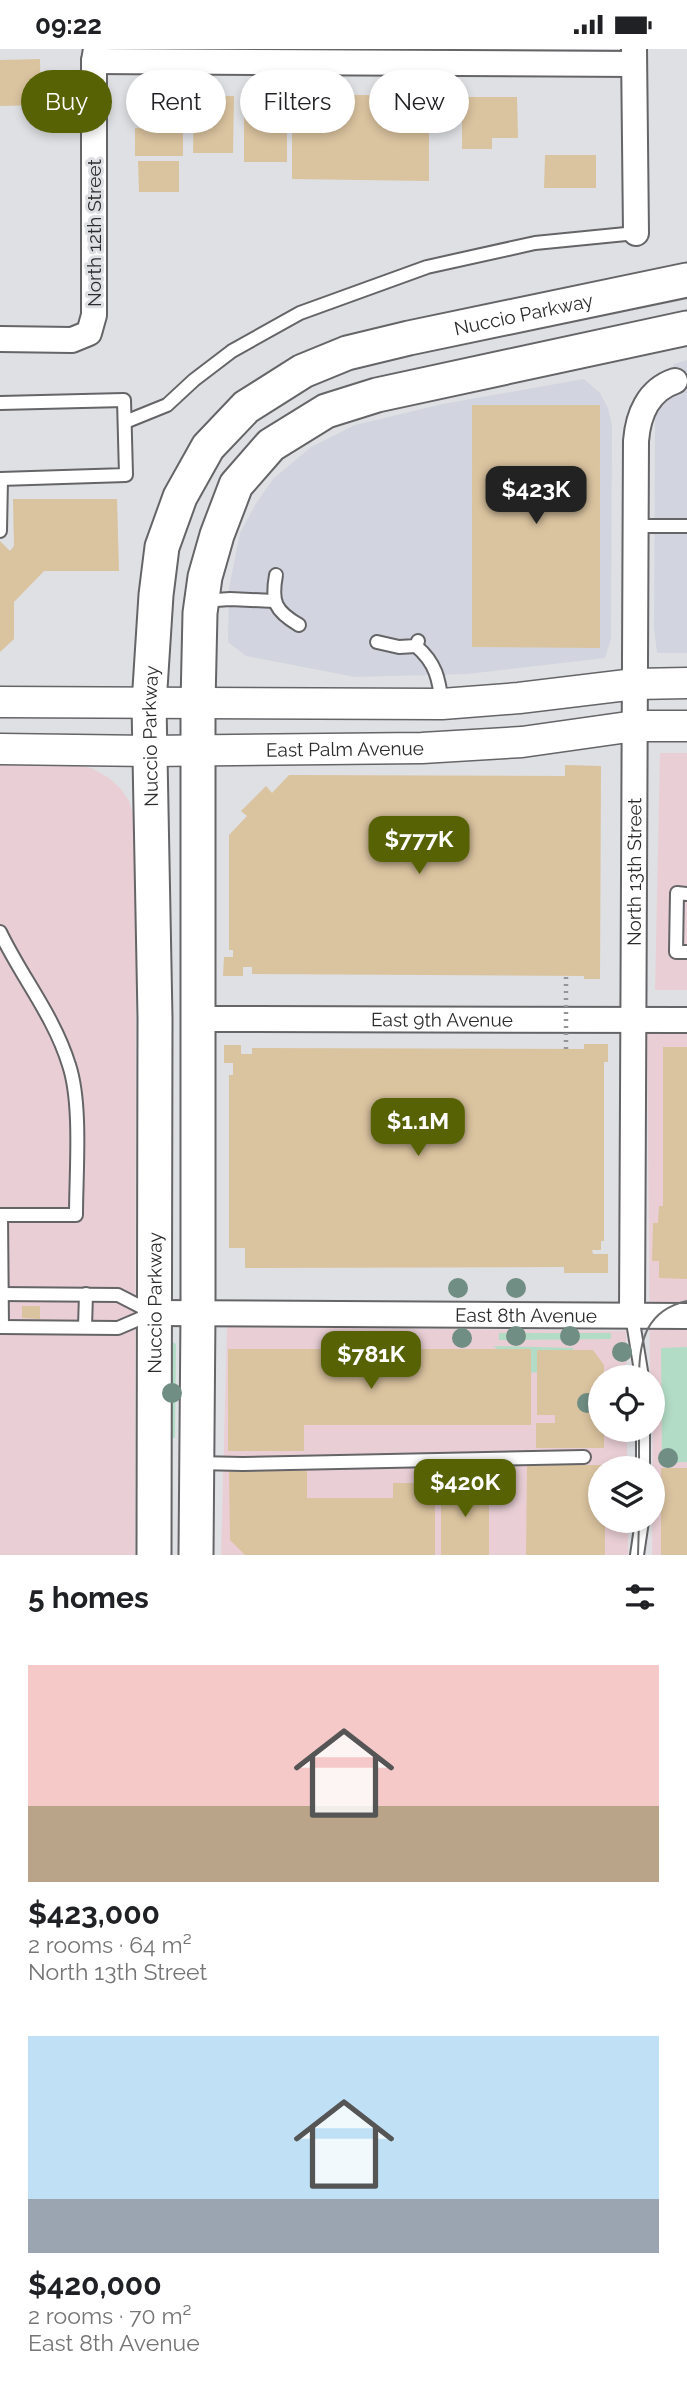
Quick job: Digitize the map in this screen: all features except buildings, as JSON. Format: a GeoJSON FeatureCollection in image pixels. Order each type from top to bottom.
{"type":"FeatureCollection","features":[{"type":"Feature","properties":{"kind":"main road","name":"Nuccio Parkway"},"geometry":{"type":"LineString","coordinates":[[154,1555],[155,1018],[149,704],[162,547],[180,497],[208,447],[246,407],[303,371],[346,353],[687,280]]}},
{"type":"Feature","properties":{"kind":"main road"},"geometry":{"type":"LineString","coordinates":[[195,1555],[198,1313],[198,703],[205,577],[236,485],[271,445],[326,411],[377,395],[687,328]]}},
{"type":"Feature","properties":{"kind":"street"},"geometry":{"type":"LineString","coordinates":[[95,55],[634,57],[636,233]]}},
{"type":"Feature","properties":{"kind":"street","name":"North 12th Street"},"geometry":{"type":"LineString","coordinates":[[0,339],[72,340],[89,333],[94,315],[95,55]]}},
{"type":"Feature","properties":{"kind":"street","name":"North 13th Street"},"geometry":{"type":"LineString","coordinates":[[632,1316],[636,441],[638,421],[655,391],[681,381]]}},
{"type":"Feature","properties":{"kind":"street"},"geometry":{"type":"LineString","coordinates":[[0,702],[442,704],[635,684],[687,683]]}},
{"type":"Feature","properties":{"kind":"street","name":"East Palm Avenue"},"geometry":{"type":"LineString","coordinates":[[0,749],[150,751],[447,746],[522,742],[635,726],[687,726]]}},
{"type":"Feature","properties":{"kind":"street","name":"East 9th Avenue"},"geometry":{"type":"LineString","coordinates":[[197,1019],[687,1020]]}},
{"type":"Feature","properties":{"kind":"street","name":"East 8th Avenue"},"geometry":{"type":"LineString","coordinates":[[153,1313],[687,1316]]}},
{"type":"Feature","properties":{"kind":"lane"},"geometry":{"type":"LineString","coordinates":[[125,422],[167,405],[232,351],[300,313],[427,267],[535,243],[636,233]]}},
{"type":"Feature","properties":{"kind":"lane"},"geometry":{"type":"LineString","coordinates":[[0,403],[124,400],[126,475],[0,479],[0,531]]}},
{"type":"Feature","properties":{"kind":"lane"},"geometry":{"type":"LineString","coordinates":[[636,526],[687,526]]}},
{"type":"Feature","properties":{"kind":"lane"},"geometry":{"type":"LineString","coordinates":[[276,575],[274,601],[284,616],[299,625]]}},
{"type":"Feature","properties":{"kind":"lane"},"geometry":{"type":"LineString","coordinates":[[202,601],[274,601]]}},
{"type":"Feature","properties":{"kind":"lane"},"geometry":{"type":"LineString","coordinates":[[377,642],[399,647],[418,643],[436,669],[442,704]]}},
{"type":"Feature","properties":{"kind":"lane"},"geometry":{"type":"LineString","coordinates":[[687,894],[677,894],[676,952],[687,952]]}},
{"type":"Feature","properties":{"kind":"lane"},"geometry":{"type":"LineString","coordinates":[[0,932],[17,966],[38,995],[54,1026],[70,1067],[76,1103],[76,1215],[1,1215],[1,1327],[118,1328],[153,1313]]}},
{"type":"Feature","properties":{"kind":"lane"},"geometry":{"type":"LineString","coordinates":[[1,1294],[118,1295],[153,1313]]}},
{"type":"Feature","properties":{"kind":"lane"},"geometry":{"type":"LineString","coordinates":[[85,1327],[86,1294]]}},
{"type":"Feature","properties":{"kind":"lane","name":"North 13th Street"},"geometry":{"type":"LineString","coordinates":[[632,1316],[640,1365]]}},
{"type":"Feature","properties":{"kind":"lane"},"geometry":{"type":"LineString","coordinates":[[197,1463],[584,1457]]}},
{"type":"Feature","properties":{"kind":"lane"},"geometry":{"type":"LineString","coordinates":[[637,1555],[640,1533]]}},
{"type":"Feature","properties":{"kind":"path"},"geometry":{"type":"LineString","coordinates":[[566,975],[566,1049]]}},
{"type":"Feature","properties":{"kind":"shaded area"},"geometry":{"type":"Polygon","coordinates":[[[687,360],[687,653],[657,653],[654,628],[655,414],[674,364],[687,360]]]}},
{"type":"Feature","properties":{"kind":"shaded area"},"geometry":{"type":"Polygon","coordinates":[[[584,379],[600,393],[608,408],[612,425],[611,639],[605,658],[467,674],[355,677],[246,656],[228,642],[229,588],[240,533],[273,479],[311,447],[355,425],[443,404],[584,379]]]}},
{"type":"Feature","properties":{"kind":"shaded area"},"geometry":{"type":"Polygon","coordinates":[[[660,753],[687,753],[687,990],[655,990],[660,753]]]}},
{"type":"Feature","properties":{"kind":"shaded area"},"geometry":{"type":"Polygon","coordinates":[[[0,764],[72,764],[91,768],[109,778],[121,789],[133,814],[136,832],[135,1555],[0,1555],[0,764]]]}},
{"type":"Feature","properties":{"kind":"shaded area"},"geometry":{"type":"Polygon","coordinates":[[[647,1032],[687,1032],[687,1555],[652,1555],[652,1533],[665,1533],[665,1456],[653,1456],[653,1442],[665,1442],[665,1365],[650,1365],[647,1032]]]}},
{"type":"Feature","properties":{"kind":"shaded area"},"geometry":{"type":"Polygon","coordinates":[[[227,1327],[626,1331],[627,1365],[588,1365],[588,1442],[627,1442],[627,1456],[588,1456],[588,1533],[628,1533],[628,1555],[221,1555],[227,1327]]]}},
{"type":"Feature","properties":{"kind":"green space"},"geometry":{"type":"Polygon","coordinates":[[[499,1333],[611,1333],[611,1339],[499,1340],[499,1333]]]}},
{"type":"Feature","properties":{"kind":"green space"},"geometry":{"type":"Polygon","coordinates":[[[171,1341],[176,1344],[175,1438],[172,1438],[171,1341]]]}},
{"type":"Feature","properties":{"kind":"green space"},"geometry":{"type":"Polygon","coordinates":[[[494,1346],[573,1348],[574,1355],[547,1373],[523,1372],[494,1346]]]}},
{"type":"Feature","properties":{"kind":"green space"},"geometry":{"type":"Polygon","coordinates":[[[687,1347],[687,1462],[665,1463],[665,1456],[662,1456],[662,1442],[665,1442],[665,1365],[661,1365],[661,1348],[687,1347]]]}},
{"type":"Feature","properties":{"kind":"tram line"},"geometry":{"type":"LineString","coordinates":[[639,1365],[644,1339],[654,1319],[673,1305],[687,1301]]}},
{"type":"Feature","properties":{"kind":"tram line"},"geometry":{"type":"LineString","coordinates":[[639,1442],[639,1456]]}},
{"type":"Feature","properties":{"kind":"tram line"},"geometry":{"type":"LineString","coordinates":[[638,1555],[639,1533]]}}]}
